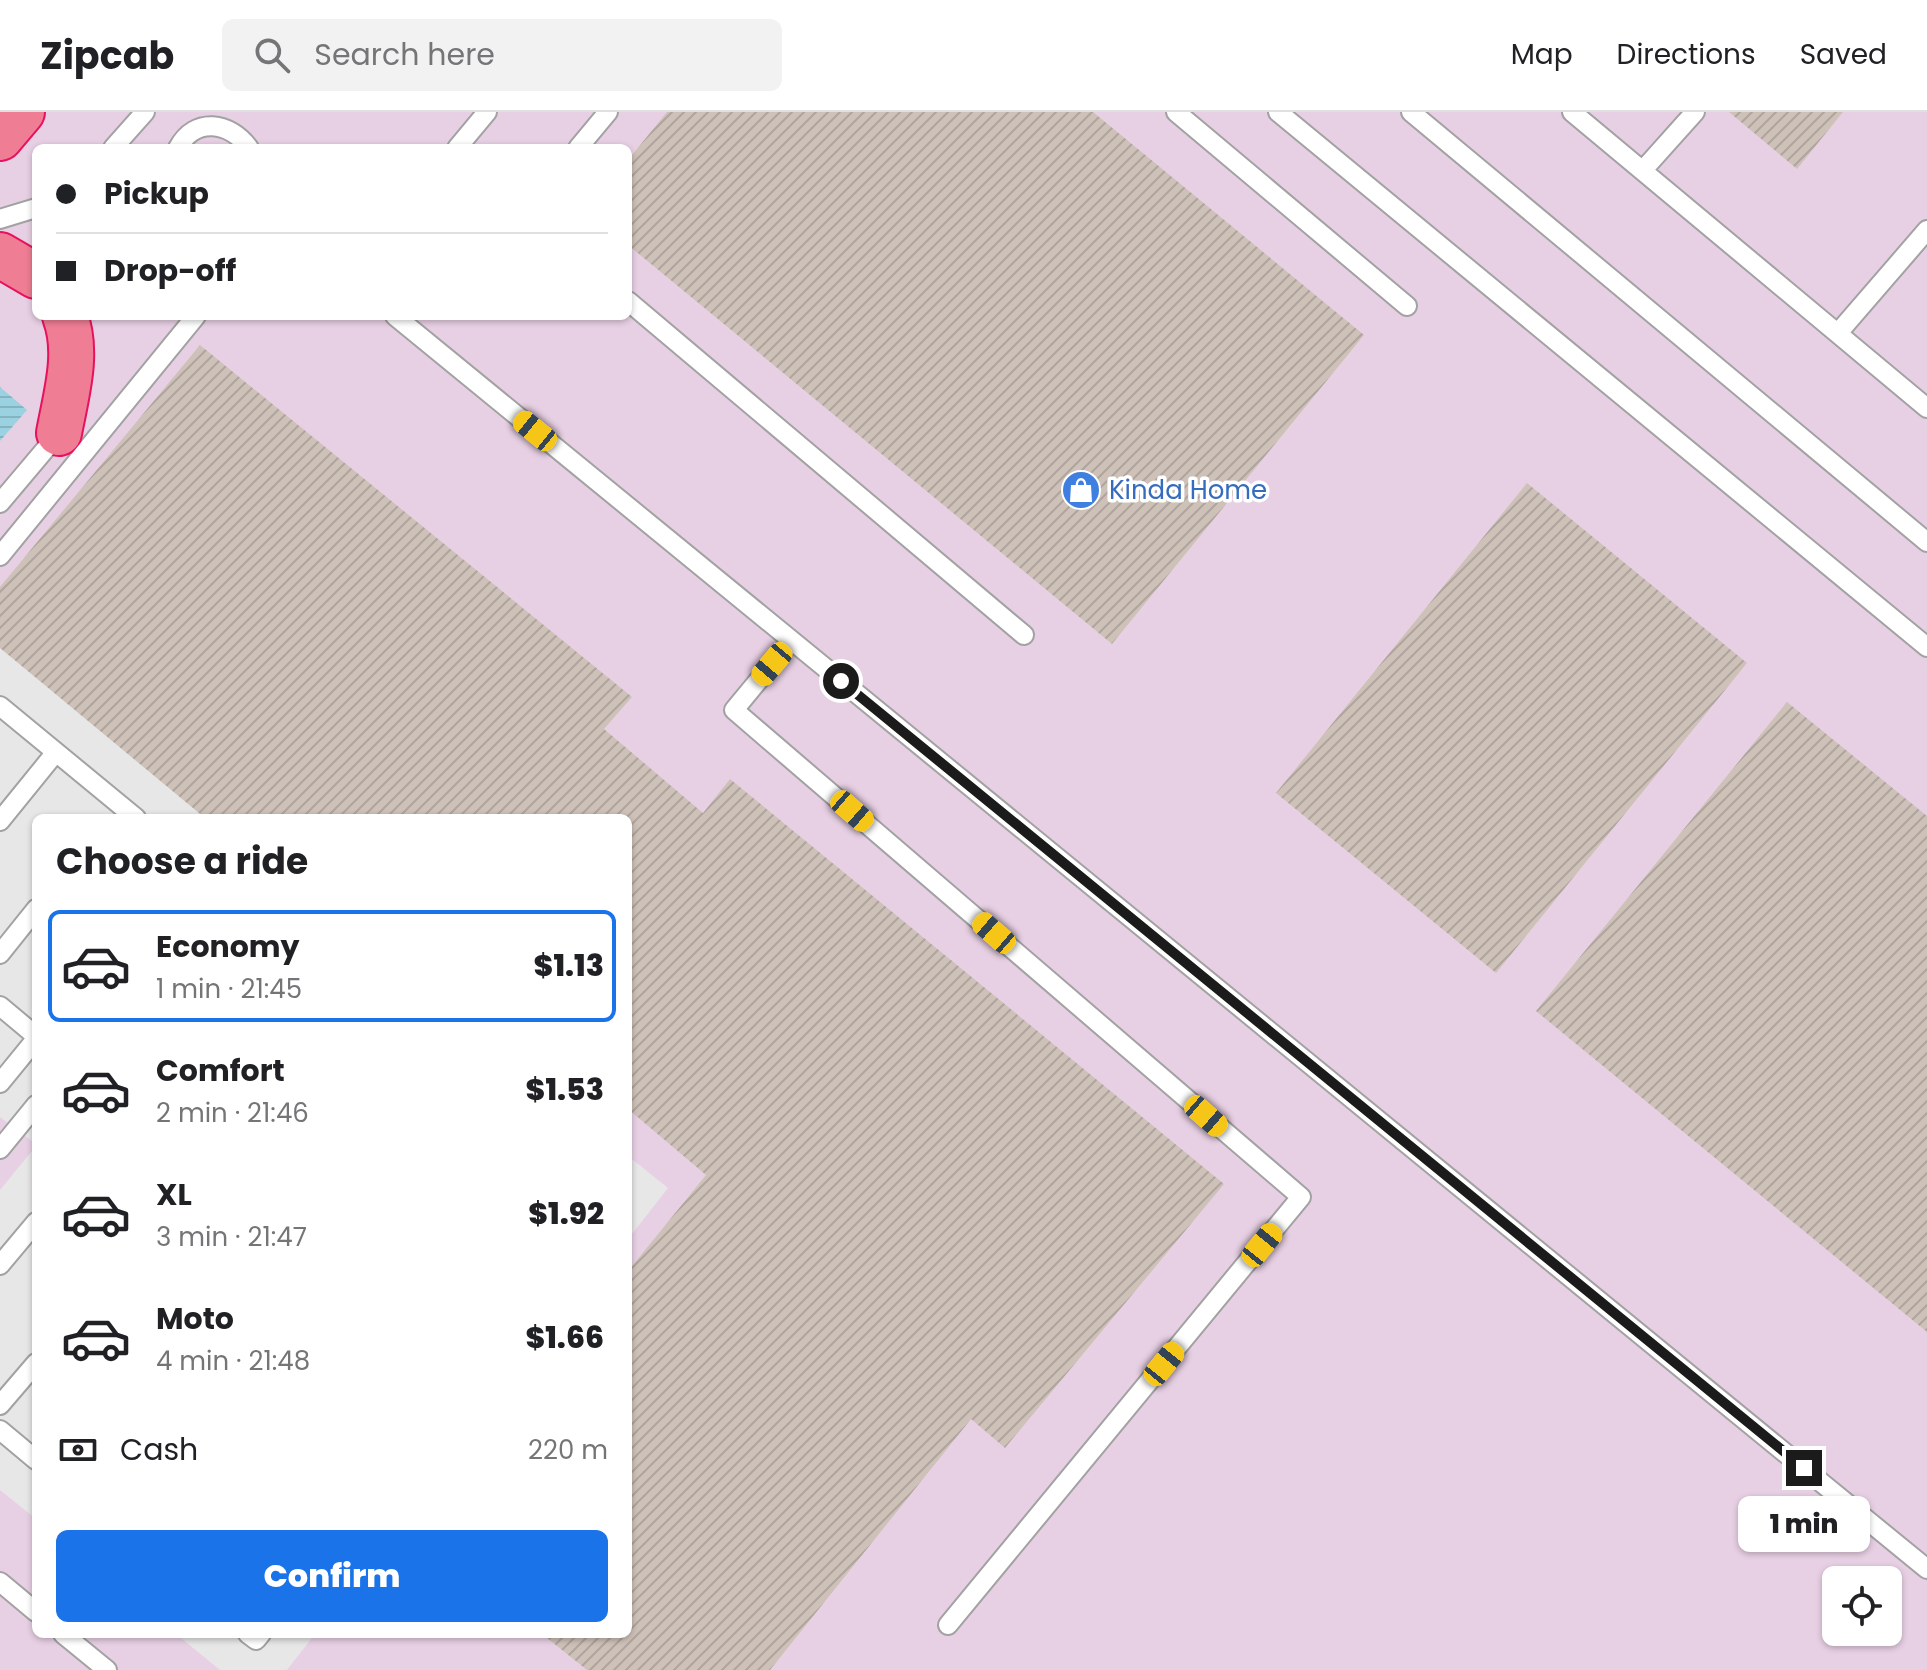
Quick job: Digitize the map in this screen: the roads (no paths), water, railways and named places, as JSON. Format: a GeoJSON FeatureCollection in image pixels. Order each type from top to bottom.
{"type":"FeatureCollection","features":[{"type":"Feature","properties":{"kind":"highway"},"geometry":{"type":"LineString","coordinates":[[0,138],[22,112]]}},
{"type":"Feature","properties":{"kind":"highway"},"geometry":{"type":"LineString","coordinates":[[0,255],[32,274]]}},
{"type":"Feature","properties":{"kind":"highway"},"geometry":{"type":"LineString","coordinates":[[59,433],[72,359],[66,320]]}},
{"type":"Feature","properties":{"kind":"lane"},"geometry":{"type":"LineString","coordinates":[[117,144],[145,112]]}},
{"type":"Feature","properties":{"kind":"lane"},"geometry":{"type":"LineString","coordinates":[[460,144],[487,112]]}},
{"type":"Feature","properties":{"kind":"lane"},"geometry":{"type":"LineString","coordinates":[[581,144],[608,112]]}},
{"type":"Feature","properties":{"kind":"lane"},"geometry":{"type":"LineString","coordinates":[[1176,112],[1407,306]]}},
{"type":"Feature","properties":{"kind":"lane"},"geometry":{"type":"LineString","coordinates":[[1278,112],[1927,647]]}},
{"type":"Feature","properties":{"kind":"lane"},"geometry":{"type":"LineString","coordinates":[[1411,112],[1927,542]]}},
{"type":"Feature","properties":{"kind":"lane"},"geometry":{"type":"LineString","coordinates":[[1572,112],[1927,408]]}},
{"type":"Feature","properties":{"kind":"lane"},"geometry":{"type":"LineString","coordinates":[[1643,170],[1695,112]]}},
{"type":"Feature","properties":{"kind":"lane"},"geometry":{"type":"LineString","coordinates":[[181,144],[191,133],[212,119],[241,137],[246,144]]}},
{"type":"Feature","properties":{"kind":"lane"},"geometry":{"type":"LineString","coordinates":[[0,219],[32,209]]}},
{"type":"Feature","properties":{"kind":"lane"},"geometry":{"type":"LineString","coordinates":[[1838,333],[1927,230]]}},
{"type":"Feature","properties":{"kind":"lane"},"geometry":{"type":"LineString","coordinates":[[632,304],[1024,635]]}},
{"type":"Feature","properties":{"kind":"lane"},"geometry":{"type":"LineString","coordinates":[[0,556],[193,320]]}},
{"type":"Feature","properties":{"kind":"lane"},"geometry":{"type":"LineString","coordinates":[[400,320],[1927,1569]]}},
{"type":"Feature","properties":{"kind":"lane"},"geometry":{"type":"LineString","coordinates":[[0,503],[59,433]]}},
{"type":"Feature","properties":{"kind":"lane"},"geometry":{"type":"LineString","coordinates":[[791,641],[734,710],[1301,1197],[948,1625]]}},
{"type":"Feature","properties":{"kind":"lane"},"geometry":{"type":"LineString","coordinates":[[0,706],[56,752],[115,812]]}},
{"type":"Feature","properties":{"kind":"lane"},"geometry":{"type":"LineString","coordinates":[[0,821],[56,752]]}},
{"type":"Feature","properties":{"kind":"lane"},"geometry":{"type":"LineString","coordinates":[[0,954],[32,914]]}},
{"type":"Feature","properties":{"kind":"lane"},"geometry":{"type":"LineString","coordinates":[[0,1006],[32,1034]]}},
{"type":"Feature","properties":{"kind":"lane"},"geometry":{"type":"LineString","coordinates":[[0,1083],[32,1042]]}},
{"type":"Feature","properties":{"kind":"lane"},"geometry":{"type":"LineString","coordinates":[[0,1149],[32,1110]]}},
{"type":"Feature","properties":{"kind":"lane"},"geometry":{"type":"LineString","coordinates":[[0,1265],[32,1227]]}},
{"type":"Feature","properties":{"kind":"lane"},"geometry":{"type":"LineString","coordinates":[[0,1405],[32,1368]]}},
{"type":"Feature","properties":{"kind":"lane"},"geometry":{"type":"LineString","coordinates":[[0,1430],[32,1457]]}},
{"type":"Feature","properties":{"kind":"lane"},"geometry":{"type":"LineString","coordinates":[[0,1582],[32,1609]]}},
{"type":"Feature","properties":{"kind":"lane"},"geometry":{"type":"LineString","coordinates":[[68,1638],[107,1670]]}},
{"type":"Feature","properties":{"kind":"water"},"geometry":{"type":"Polygon","coordinates":[[[0,387],[27,410],[0,441],[0,387]]]}},
{"type":"Feature","properties":{"kind":"place","name":"Kinda Home"},"geometry":{"type":"Point","coordinates":[1081,490]}}]}
